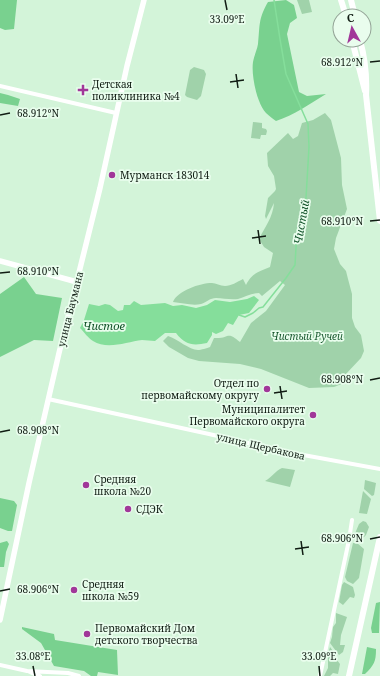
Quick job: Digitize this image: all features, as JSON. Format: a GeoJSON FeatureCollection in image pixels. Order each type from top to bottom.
{"type":"FeatureCollection","features":[{"type":"Feature","properties":{"kind":"main road"},"geometry":{"type":"LineString","coordinates":[[354,48],[366,95],[380,221]]}},
{"type":"Feature","properties":{"kind":"main road"},"geometry":{"type":"LineString","coordinates":[[362,48],[367,80],[366,95]]}},
{"type":"Feature","properties":{"kind":"main road"},"geometry":{"type":"LineString","coordinates":[[357,58],[361,61],[364,56]]}},
{"type":"Feature","properties":{"kind":"main road"},"geometry":{"type":"LineString","coordinates":[[349,676],[380,537]]}},
{"type":"Feature","properties":{"kind":"street","name":"улица Баумана"},"geometry":{"type":"LineString","coordinates":[[0,620],[48,399],[144,0]]}},
{"type":"Feature","properties":{"kind":"street"},"geometry":{"type":"LineString","coordinates":[[0,86],[116,113]]}},
{"type":"Feature","properties":{"kind":"street"},"geometry":{"type":"LineString","coordinates":[[0,260],[77,282]]}},
{"type":"Feature","properties":{"kind":"street","name":"улица Щербакова"},"geometry":{"type":"LineString","coordinates":[[48,399],[288,452],[380,469]]}},
{"type":"Feature","properties":{"kind":"street"},"geometry":{"type":"LineString","coordinates":[[320,676],[348,548],[352,520]]}},
{"type":"Feature","properties":{"kind":"street"},"geometry":{"type":"LineString","coordinates":[[0,665],[27,671],[40,676]]}},
{"type":"Feature","properties":{"kind":"street"},"geometry":{"type":"LineString","coordinates":[[27,671],[68,673],[79,676]]}},
{"type":"Feature","properties":{"kind":"green space"},"geometry":{"type":"Polygon","coordinates":[[[297,0],[309,0],[312,12],[302,14],[297,0]]]}},
{"type":"Feature","properties":{"kind":"green space"},"geometry":{"type":"Polygon","coordinates":[[[194,67],[204,70],[206,74],[201,96],[197,100],[185,95],[190,70],[194,67]]]}},
{"type":"Feature","properties":{"kind":"green space","name":"Чистый Ручей"},"geometry":{"type":"Polygon","coordinates":[[[325,113],[331,120],[341,158],[342,185],[347,209],[336,238],[334,249],[340,264],[346,271],[352,294],[352,318],[355,327],[361,335],[364,351],[361,358],[345,375],[344,383],[334,387],[309,388],[261,369],[240,364],[199,361],[188,358],[169,347],[163,341],[168,336],[195,350],[210,347],[214,338],[232,336],[240,342],[251,323],[266,311],[285,285],[280,281],[262,296],[259,293],[256,293],[238,299],[214,298],[198,305],[173,302],[179,294],[201,284],[212,283],[227,286],[243,279],[246,285],[253,275],[270,267],[273,253],[264,247],[259,239],[272,213],[274,203],[266,219],[265,216],[268,198],[276,189],[274,176],[268,166],[267,153],[288,133],[293,139],[298,136],[302,123],[313,120],[325,113]]]}},
{"type":"Feature","properties":{"kind":"green space"},"geometry":{"type":"Polygon","coordinates":[[[253,122],[262,123],[262,128],[266,129],[267,131],[266,135],[261,135],[260,139],[251,138],[253,122]]]}},
{"type":"Feature","properties":{"kind":"green space"},"geometry":{"type":"Polygon","coordinates":[[[282,468],[295,470],[290,487],[265,481],[277,471],[282,468]]]}},
{"type":"Feature","properties":{"kind":"green space"},"geometry":{"type":"Polygon","coordinates":[[[365,480],[376,483],[374,495],[372,496],[364,489],[365,480]]]}},
{"type":"Feature","properties":{"kind":"green space"},"geometry":{"type":"Polygon","coordinates":[[[363,491],[371,499],[367,514],[359,513],[363,491]]]}},
{"type":"Feature","properties":{"kind":"green space"},"geometry":{"type":"Polygon","coordinates":[[[363,521],[366,522],[369,527],[366,535],[360,541],[354,536],[359,524],[363,521]]]}},
{"type":"Feature","properties":{"kind":"green space"},"geometry":{"type":"Polygon","coordinates":[[[353,543],[357,543],[364,549],[359,578],[353,584],[347,581],[345,577],[353,543]]]}},
{"type":"Feature","properties":{"kind":"green space"},"geometry":{"type":"Polygon","coordinates":[[[344,582],[353,587],[355,595],[354,598],[350,597],[343,605],[339,602],[342,585],[344,582]]]}},
{"type":"Feature","properties":{"kind":"green space"},"geometry":{"type":"Polygon","coordinates":[[[336,613],[347,617],[341,635],[340,645],[345,645],[343,652],[339,655],[330,643],[333,627],[336,623],[336,613]]]}},
{"type":"Feature","properties":{"kind":"green space"},"geometry":{"type":"Polygon","coordinates":[[[330,647],[340,664],[338,674],[333,673],[330,676],[324,676],[328,668],[328,654],[330,647]]]}},
{"type":"Feature","properties":{"kind":"shaded area"},"geometry":{"type":"Polygon","coordinates":[[[0,0],[17,0],[14,29],[5,30],[0,28],[0,0]]]}},
{"type":"Feature","properties":{"kind":"shaded area"},"geometry":{"type":"Polygon","coordinates":[[[286,0],[294,5],[297,18],[290,23],[287,34],[299,92],[307,96],[326,94],[296,112],[276,121],[266,113],[257,96],[254,81],[253,62],[258,44],[261,18],[268,2],[286,0]]]}},
{"type":"Feature","properties":{"kind":"shaded area"},"geometry":{"type":"Polygon","coordinates":[[[0,93],[20,99],[18,106],[0,103],[0,93]]]}},
{"type":"Feature","properties":{"kind":"shaded area"},"geometry":{"type":"Polygon","coordinates":[[[24,277],[36,294],[62,298],[53,341],[34,340],[0,357],[0,294],[24,277]]]}},
{"type":"Feature","properties":{"kind":"shaded area"},"geometry":{"type":"Polygon","coordinates":[[[0,498],[14,501],[17,505],[12,531],[0,528],[0,498]]]}},
{"type":"Feature","properties":{"kind":"shaded area"},"geometry":{"type":"Polygon","coordinates":[[[7,541],[9,544],[6,552],[4,567],[0,567],[0,543],[7,541]]]}},
{"type":"Feature","properties":{"kind":"shaded area"},"geometry":{"type":"Polygon","coordinates":[[[380,602],[379,633],[372,633],[371,628],[376,603],[380,602]]]}},
{"type":"Feature","properties":{"kind":"shaded area"},"geometry":{"type":"Polygon","coordinates":[[[22,627],[54,634],[55,640],[117,650],[118,675],[98,672],[97,676],[91,676],[84,671],[54,666],[41,643],[22,629],[22,627]]]}},
{"type":"Feature","properties":{"kind":"shaded area"},"geometry":{"type":"Polygon","coordinates":[[[367,647],[376,649],[376,657],[371,668],[365,674],[362,674],[367,647]]]}},
{"type":"Feature","properties":{"kind":"water","name":"Чистое"},"geometry":{"type":"Polygon","coordinates":[[[254,296],[259,300],[249,313],[239,315],[233,325],[228,323],[223,331],[216,334],[212,332],[212,335],[207,343],[202,344],[190,344],[179,337],[176,333],[165,333],[155,341],[142,340],[117,345],[104,345],[91,340],[80,328],[89,304],[99,306],[105,304],[110,305],[118,311],[123,310],[124,305],[130,305],[134,301],[141,305],[165,303],[173,306],[182,305],[196,308],[207,305],[215,300],[230,302],[247,299],[254,296]]]}},
{"type":"Feature","properties":{"kind":"waterway","name":"Чистый"},"geometry":{"type":"LineString","coordinates":[[239,315],[245,317],[263,307],[295,265],[297,230],[306,198],[309,147],[308,124],[286,74],[274,0]]}},
{"type":"Feature","properties":{"kind":"place","name":"Детская поликлиника №4"},"geometry":{"type":"Point","coordinates":[83,90]}},
{"type":"Feature","properties":{"kind":"place","name":"Мурманск 183014"},"geometry":{"type":"Point","coordinates":[112,175]}},
{"type":"Feature","properties":{"kind":"place","name":"Отдел по первомайскому округу"},"geometry":{"type":"Point","coordinates":[267,389]}},
{"type":"Feature","properties":{"kind":"place","name":"Муниципалитет Первомайского округа"},"geometry":{"type":"Point","coordinates":[313,415]}},
{"type":"Feature","properties":{"kind":"place","name":"Средняя школа №20"},"geometry":{"type":"Point","coordinates":[86,485]}},
{"type":"Feature","properties":{"kind":"place","name":"СДЭК"},"geometry":{"type":"Point","coordinates":[128,509]}},
{"type":"Feature","properties":{"kind":"place","name":"Средняя школа №59"},"geometry":{"type":"Point","coordinates":[74,590]}},
{"type":"Feature","properties":{"kind":"place","name":"Первомайский Дом детского творчества"},"geometry":{"type":"Point","coordinates":[87,634]}}]}
